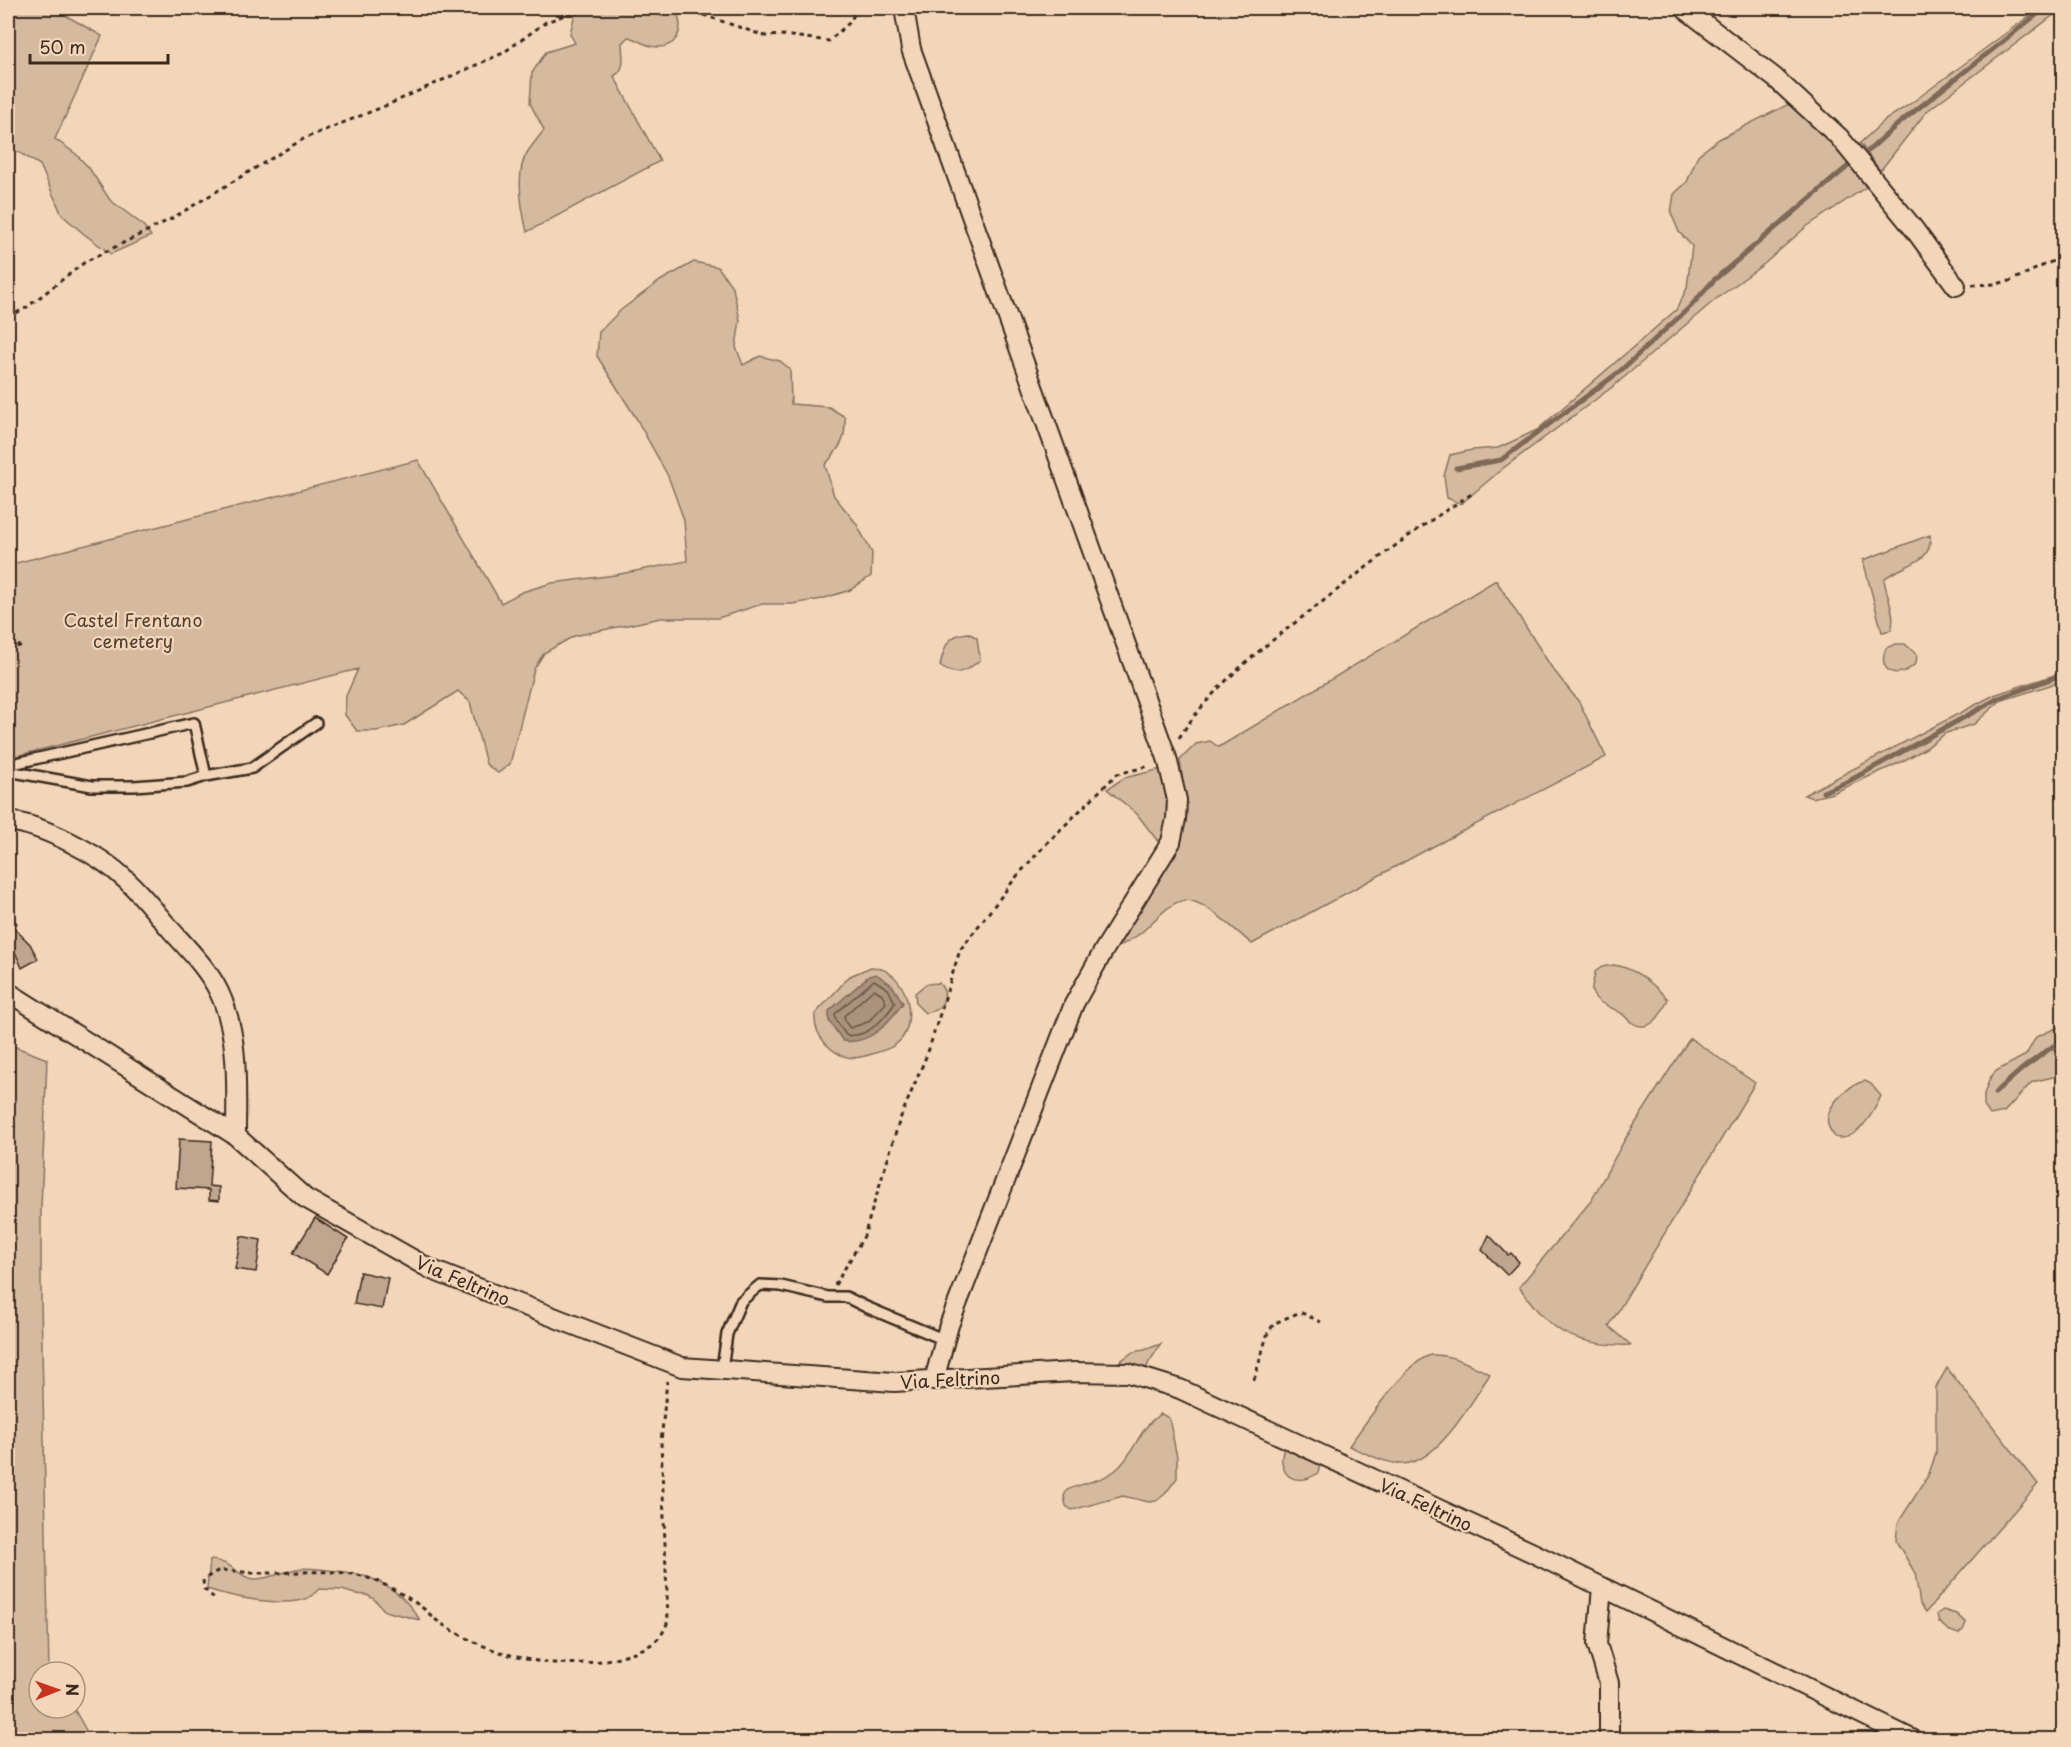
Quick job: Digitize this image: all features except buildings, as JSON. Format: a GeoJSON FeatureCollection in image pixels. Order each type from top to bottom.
{"type":"FeatureCollection","features":[{"type":"Feature","properties":{"kind":"street"},"geometry":{"type":"LineString","coordinates":[[904,8],[911,49],[1167,758],[1177,801],[1171,842],[1104,950],[1074,1004],[949,1325],[934,1380]]}},
{"type":"Feature","properties":{"kind":"street"},"geometry":{"type":"LineString","coordinates":[[1684,8],[1776,78],[1839,136],[1914,229],[1956,286]]}},
{"type":"Feature","properties":{"kind":"street"},"geometry":{"type":"LineString","coordinates":[[8,820],[50,833],[95,855],[125,878],[194,955],[219,991],[231,1028],[236,1079],[236,1136]]}},
{"type":"Feature","properties":{"kind":"street","name":"Via Feltrino"},"geometry":{"type":"LineString","coordinates":[[8,992],[236,1136],[305,1197],[432,1270],[682,1366],[894,1383],[1074,1372],[1128,1373],[1180,1389],[1602,1587],[1914,1740]]}},
{"type":"Feature","properties":{"kind":"street"},"geometry":{"type":"LineString","coordinates":[[1602,1587],[1597,1644],[1609,1683],[1609,1740]]}},
{"type":"Feature","properties":{"kind":"lane"},"geometry":{"type":"LineString","coordinates":[[8,765],[194,723],[206,776]]}},
{"type":"Feature","properties":{"kind":"lane"},"geometry":{"type":"LineString","coordinates":[[8,771],[92,786],[187,782],[206,776],[252,768],[316,723]]}},
{"type":"Feature","properties":{"kind":"lane"},"geometry":{"type":"LineString","coordinates":[[722,1370],[727,1334],[741,1301],[760,1286],[782,1286],[828,1297],[846,1297],[945,1340]]}},
{"type":"Feature","properties":{"kind":"path"},"geometry":{"type":"LineString","coordinates":[[8,317],[26,308],[85,262],[171,219],[305,138],[385,106],[502,52],[546,22],[584,8]]}},
{"type":"Feature","properties":{"kind":"path"},"geometry":{"type":"LineString","coordinates":[[668,8],[692,11],[765,36],[783,35],[830,41],[849,22],[858,8]]}},
{"type":"Feature","properties":{"kind":"path"},"geometry":{"type":"LineString","coordinates":[[1956,286],[2010,281],[2064,256]]}},
{"type":"Feature","properties":{"kind":"path"},"geometry":{"type":"LineString","coordinates":[[828,1297],[864,1236],[900,1119],[928,1052],[960,950],[1017,876],[1116,774],[1152,766],[1167,758],[1181,734],[1216,690],[1245,661],[1385,553],[1475,492]]}},
{"type":"Feature","properties":{"kind":"path"},"geometry":{"type":"LineString","coordinates":[[8,649],[23,645]]}},
{"type":"Feature","properties":{"kind":"path"},"geometry":{"type":"LineString","coordinates":[[1254,1380],[1268,1332],[1275,1323],[1300,1312],[1321,1322]]}},
{"type":"Feature","properties":{"kind":"path"},"geometry":{"type":"LineString","coordinates":[[214,1598],[204,1589],[203,1580],[220,1571],[352,1574],[368,1578],[399,1593],[423,1608],[441,1624],[487,1647],[543,1663],[597,1663],[648,1648],[665,1631],[668,1620],[661,1442],[669,1362]]}},
{"type":"Feature","properties":{"kind":"green space"},"geometry":{"type":"Polygon","coordinates":[[[8,8],[53,8],[102,36],[55,139],[76,154],[89,168],[110,200],[143,225],[151,236],[111,254],[62,215],[40,165],[8,148],[8,8]]]}},
{"type":"Feature","properties":{"kind":"green space"},"geometry":{"type":"Polygon","coordinates":[[[581,8],[676,8],[680,26],[679,33],[673,42],[657,47],[628,37],[622,43],[621,70],[614,76],[660,161],[527,232],[522,203],[521,170],[527,153],[544,130],[530,103],[532,73],[546,52],[575,43],[570,34],[574,17],[581,8]]]}},
{"type":"Feature","properties":{"kind":"green space"},"geometry":{"type":"Polygon","coordinates":[[[2040,8],[2063,8],[1927,111],[1880,171],[1860,143],[1885,120],[2040,8]]]}},
{"type":"Feature","properties":{"kind":"green space"},"geometry":{"type":"Polygon","coordinates":[[[1795,101],[1848,157],[1866,187],[1806,227],[1764,264],[1716,299],[1615,385],[1502,469],[1461,504],[1447,498],[1444,476],[1450,455],[1498,448],[1537,430],[1676,310],[1687,288],[1692,246],[1679,232],[1671,213],[1674,194],[1687,182],[1698,155],[1719,139],[1795,101]]]}},
{"type":"Feature","properties":{"kind":"green space","name":"Castel Frentano cemetery"},"geometry":{"type":"Polygon","coordinates":[[[694,262],[718,267],[733,288],[740,320],[736,347],[743,365],[760,356],[780,361],[790,369],[791,404],[829,407],[845,417],[841,444],[825,465],[834,496],[856,523],[872,553],[871,576],[850,590],[822,599],[792,604],[762,604],[718,618],[661,618],[574,636],[544,653],[534,669],[510,764],[498,773],[486,764],[470,702],[458,691],[404,725],[377,731],[357,731],[345,715],[346,696],[358,669],[8,758],[8,565],[418,460],[501,603],[522,592],[552,583],[615,575],[687,561],[684,520],[668,476],[636,418],[597,356],[599,332],[621,310],[660,281],[694,262]]]}},
{"type":"Feature","properties":{"kind":"green space"},"geometry":{"type":"Polygon","coordinates":[[[1930,535],[1930,545],[1922,558],[1884,579],[1893,624],[1891,630],[1882,632],[1863,560],[1930,535]]]}},
{"type":"Feature","properties":{"kind":"green space"},"geometry":{"type":"Polygon","coordinates":[[[1496,580],[1552,668],[1579,702],[1606,757],[1252,944],[1207,908],[1185,900],[1172,905],[1139,934],[1108,953],[1180,846],[1187,815],[1180,760],[1196,744],[1210,741],[1219,747],[1496,580]]]}},
{"type":"Feature","properties":{"kind":"green space"},"geometry":{"type":"Polygon","coordinates":[[[969,633],[977,638],[980,660],[961,672],[945,670],[940,666],[948,643],[956,636],[969,633]]]}},
{"type":"Feature","properties":{"kind":"green space"},"geometry":{"type":"Polygon","coordinates":[[[1896,644],[1905,644],[1917,655],[1916,663],[1909,669],[1896,673],[1887,668],[1884,657],[1886,648],[1896,644]]]}},
{"type":"Feature","properties":{"kind":"green space"},"geometry":{"type":"Polygon","coordinates":[[[2063,672],[2063,681],[2000,701],[1974,724],[1946,733],[1901,762],[1833,793],[1812,798],[1804,795],[1994,695],[2063,672]]]}},
{"type":"Feature","properties":{"kind":"green space"},"geometry":{"type":"Polygon","coordinates":[[[1166,768],[1174,811],[1163,848],[1137,814],[1107,789],[1124,778],[1166,768]]]}},
{"type":"Feature","properties":{"kind":"green space"},"geometry":{"type":"Polygon","coordinates":[[[1614,965],[1637,973],[1668,999],[1654,1021],[1644,1026],[1638,1025],[1600,1002],[1593,995],[1595,972],[1602,967],[1614,965]]]}},
{"type":"Feature","properties":{"kind":"green space"},"geometry":{"type":"Polygon","coordinates":[[[871,967],[886,971],[894,977],[906,995],[909,1010],[905,1033],[894,1046],[888,1049],[854,1058],[842,1056],[831,1049],[818,1033],[815,1014],[850,976],[871,967]]]}},
{"type":"Feature","properties":{"kind":"green space"},"geometry":{"type":"Polygon","coordinates":[[[939,983],[943,988],[943,1002],[936,1009],[925,1013],[916,1004],[915,993],[926,984],[939,983]]]}},
{"type":"Feature","properties":{"kind":"green space"},"geometry":{"type":"Polygon","coordinates":[[[2063,1025],[2063,1072],[2061,1075],[2032,1082],[2004,1112],[1990,1115],[1984,1106],[1984,1094],[1990,1078],[1996,1071],[2026,1055],[2036,1037],[2063,1025]]]}},
{"type":"Feature","properties":{"kind":"green space"},"geometry":{"type":"Polygon","coordinates":[[[1690,1038],[1755,1083],[1609,1326],[1631,1345],[1601,1344],[1571,1336],[1544,1318],[1519,1287],[1591,1201],[1624,1141],[1690,1038]]]}},
{"type":"Feature","properties":{"kind":"green space"},"geometry":{"type":"Polygon","coordinates":[[[8,1044],[47,1059],[41,1208],[41,1301],[49,1660],[27,1660],[27,1720],[80,1720],[89,1739],[8,1739],[8,1044]]]}},
{"type":"Feature","properties":{"kind":"green space"},"geometry":{"type":"Polygon","coordinates":[[[1865,1081],[1871,1084],[1881,1096],[1878,1103],[1869,1118],[1857,1131],[1843,1138],[1835,1137],[1828,1124],[1830,1110],[1839,1097],[1852,1086],[1865,1081]]]}},
{"type":"Feature","properties":{"kind":"green space"},"geometry":{"type":"Polygon","coordinates":[[[1161,1344],[1144,1374],[1112,1367],[1133,1352],[1161,1344]]]}},
{"type":"Feature","properties":{"kind":"green space"},"geometry":{"type":"Polygon","coordinates":[[[1431,1355],[1454,1358],[1490,1374],[1464,1414],[1441,1443],[1415,1461],[1402,1464],[1382,1460],[1349,1446],[1399,1380],[1421,1359],[1431,1355]]]}},
{"type":"Feature","properties":{"kind":"green space"},"geometry":{"type":"Polygon","coordinates":[[[1947,1368],[2038,1484],[1926,1612],[1920,1604],[1915,1573],[1896,1541],[1898,1523],[1928,1476],[1936,1454],[1936,1387],[1947,1368]]]}},
{"type":"Feature","properties":{"kind":"green space"},"geometry":{"type":"Polygon","coordinates":[[[1161,1414],[1169,1418],[1177,1457],[1177,1478],[1165,1494],[1156,1501],[1149,1502],[1123,1496],[1072,1510],[1066,1506],[1064,1496],[1067,1490],[1100,1479],[1118,1468],[1147,1426],[1161,1414]]]}},
{"type":"Feature","properties":{"kind":"green space"},"geometry":{"type":"Polygon","coordinates":[[[1284,1447],[1321,1462],[1318,1473],[1301,1479],[1287,1474],[1282,1462],[1284,1447]]]}},
{"type":"Feature","properties":{"kind":"green space"},"geometry":{"type":"Polygon","coordinates":[[[210,1560],[224,1563],[245,1576],[255,1579],[304,1568],[356,1574],[392,1589],[402,1597],[420,1620],[385,1611],[367,1595],[342,1590],[319,1589],[308,1598],[285,1602],[243,1598],[217,1592],[207,1589],[210,1560]]]}},
{"type":"Feature","properties":{"kind":"green space"},"geometry":{"type":"Polygon","coordinates":[[[1943,1610],[1956,1614],[1966,1623],[1958,1634],[1948,1630],[1939,1622],[1937,1614],[1943,1610]]]}},
{"type":"Feature","properties":{"kind":"water"},"geometry":{"type":"Polygon","coordinates":[[[876,974],[892,985],[903,1003],[878,1031],[862,1040],[843,1041],[829,1021],[829,1011],[869,976],[876,974]]]}},
{"type":"Feature","properties":{"kind":"waterway"},"geometry":{"type":"LineString","coordinates":[[1868,151],[1897,125],[2045,8]]}},
{"type":"Feature","properties":{"kind":"waterway"},"geometry":{"type":"LineString","coordinates":[[1456,468],[1501,460],[1619,372],[1690,307],[1714,280],[1853,162]]}},
{"type":"Feature","properties":{"kind":"waterway"},"geometry":{"type":"LineString","coordinates":[[1823,792],[1849,781],[1999,698],[2064,674]]}},
{"type":"Feature","properties":{"kind":"waterway"},"geometry":{"type":"LineString","coordinates":[[1995,1093],[2022,1069],[2064,1038]]}}]}
